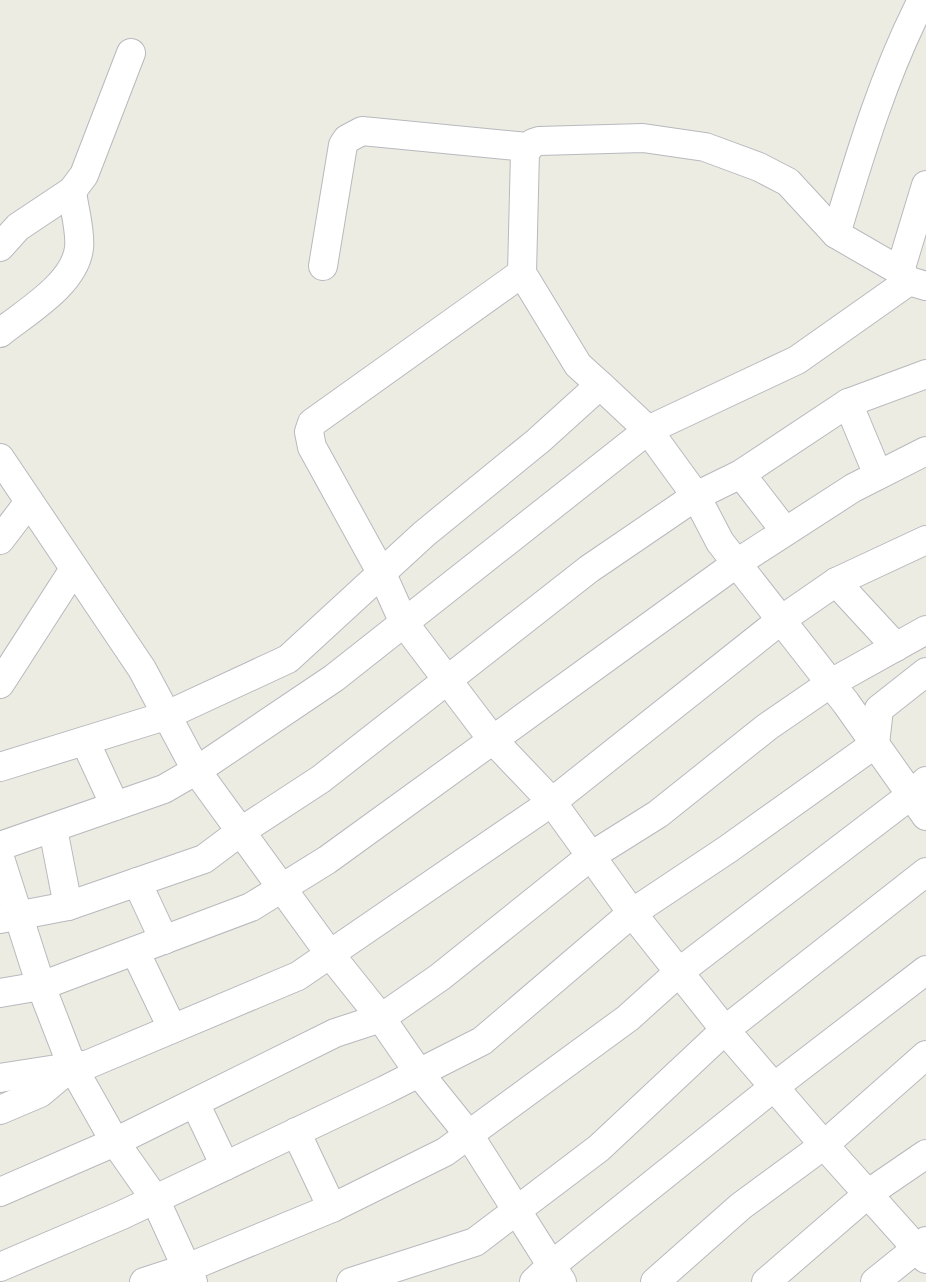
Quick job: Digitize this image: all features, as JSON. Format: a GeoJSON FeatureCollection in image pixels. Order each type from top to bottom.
{"type":"FeatureCollection","features":[{"type":"Feature","properties":{"kind":"street"},"geometry":{"type":"LineString","coordinates":[[836,234],[895,54],[919,6]]}},
{"type":"Feature","properties":{"kind":"street"},"geometry":{"type":"LineString","coordinates":[[0,247],[18,227],[72,191],[84,175],[130,53]]}},
{"type":"Feature","properties":{"kind":"street"},"geometry":{"type":"LineString","coordinates":[[323,266],[343,145],[354,134],[362,132],[527,147],[539,141],[643,138],[705,148],[759,167],[788,182],[836,234],[912,279]]}},
{"type":"Feature","properties":{"kind":"street"},"geometry":{"type":"LineString","coordinates":[[144,1282],[190,1275],[420,1166],[445,1152],[628,1018],[680,972],[921,797],[875,744],[831,683],[720,542],[696,496],[648,430],[578,365],[522,273],[525,152],[527,147]]}},
{"type":"Feature","properties":{"kind":"street"},"geometry":{"type":"LineString","coordinates":[[0,846],[164,789],[196,770],[334,678],[648,430],[797,360],[912,279],[926,185]]}},
{"type":"Feature","properties":{"kind":"street"},"geometry":{"type":"LineString","coordinates":[[0,332],[66,280],[75,264],[79,248],[72,191]]}},
{"type":"Feature","properties":{"kind":"street"},"geometry":{"type":"LineString","coordinates":[[522,273],[312,423],[310,432],[312,447],[382,574],[404,623],[492,739],[552,802],[632,913],[725,1030],[824,1145],[923,1249],[875,1282]]}},
{"type":"Feature","properties":{"kind":"street"},"geometry":{"type":"LineString","coordinates":[[10,917],[68,906],[204,859],[240,832],[321,779],[449,681],[589,569],[696,496],[741,474],[848,403],[926,374]]}},
{"type":"Feature","properties":{"kind":"street"},"geometry":{"type":"LineString","coordinates":[[0,767],[165,716],[288,659],[424,534],[538,441],[600,385]]}},
{"type":"Feature","properties":{"kind":"street"},"geometry":{"type":"LineString","coordinates":[[848,403],[878,475]]}},
{"type":"Feature","properties":{"kind":"street"},"geometry":{"type":"LineString","coordinates":[[0,993],[42,986],[251,907],[327,860],[737,563],[853,488],[926,451]]}},
{"type":"Feature","properties":{"kind":"street"},"geometry":{"type":"LineString","coordinates":[[0,458],[142,669],[165,716],[196,770],[329,953],[381,1018],[419,1073],[469,1135],[516,1210],[549,1276],[774,1087],[926,970]]}},
{"type":"Feature","properties":{"kind":"street"},"geometry":{"type":"LineString","coordinates":[[741,474],[785,531]]}},
{"type":"Feature","properties":{"kind":"street"},"geometry":{"type":"LineString","coordinates":[[0,540],[28,502]]}},
{"type":"Feature","properties":{"kind":"street"},"geometry":{"type":"LineString","coordinates":[[0,1078],[88,1064],[298,976],[552,802],[781,620],[836,582],[926,540]]}},
{"type":"Feature","properties":{"kind":"street"},"geometry":{"type":"LineString","coordinates":[[0,684],[74,568]]}},
{"type":"Feature","properties":{"kind":"street"},"geometry":{"type":"LineString","coordinates":[[836,582],[896,647]]}},
{"type":"Feature","properties":{"kind":"street"},"geometry":{"type":"LineString","coordinates":[[0,1192],[115,1142],[335,1033],[381,1018],[440,977],[591,856],[658,814],[767,727],[831,683],[926,630]]}},
{"type":"Feature","properties":{"kind":"street"},"geometry":{"type":"LineString","coordinates":[[0,1267],[155,1200],[482,1041],[632,913],[728,849],[875,744],[879,709],[926,672]]}},
{"type":"Feature","properties":{"kind":"street"},"geometry":{"type":"LineString","coordinates":[[85,741],[116,806]]}},
{"type":"Feature","properties":{"kind":"street"},"geometry":{"type":"LineString","coordinates":[[53,829],[68,906]]}},
{"type":"Feature","properties":{"kind":"street"},"geometry":{"type":"LineString","coordinates":[[0,858],[10,917],[42,986],[72,1066],[115,1142],[155,1200],[190,1275]]}},
{"type":"Feature","properties":{"kind":"street"},"geometry":{"type":"LineString","coordinates":[[351,1282],[406,1274],[475,1242],[599,1148],[725,1030],[926,872]]}},
{"type":"Feature","properties":{"kind":"street"},"geometry":{"type":"LineString","coordinates":[[137,882],[164,940]]}},
{"type":"Feature","properties":{"kind":"street"},"geometry":{"type":"LineString","coordinates":[[135,951],[172,1028]]}},
{"type":"Feature","properties":{"kind":"street"},"geometry":{"type":"LineString","coordinates":[[656,1282],[741,1206],[824,1145],[926,1055]]}},
{"type":"Feature","properties":{"kind":"street"},"geometry":{"type":"LineString","coordinates":[[0,1110],[40,1093],[72,1066]]}},
{"type":"Feature","properties":{"kind":"street"},"geometry":{"type":"LineString","coordinates":[[195,1103],[225,1166]]}},
{"type":"Feature","properties":{"kind":"street"},"geometry":{"type":"LineString","coordinates":[[296,1132],[332,1208]]}},
{"type":"Feature","properties":{"kind":"street"},"geometry":{"type":"LineString","coordinates":[[766,1282],[868,1193],[926,1154]]}}]}
